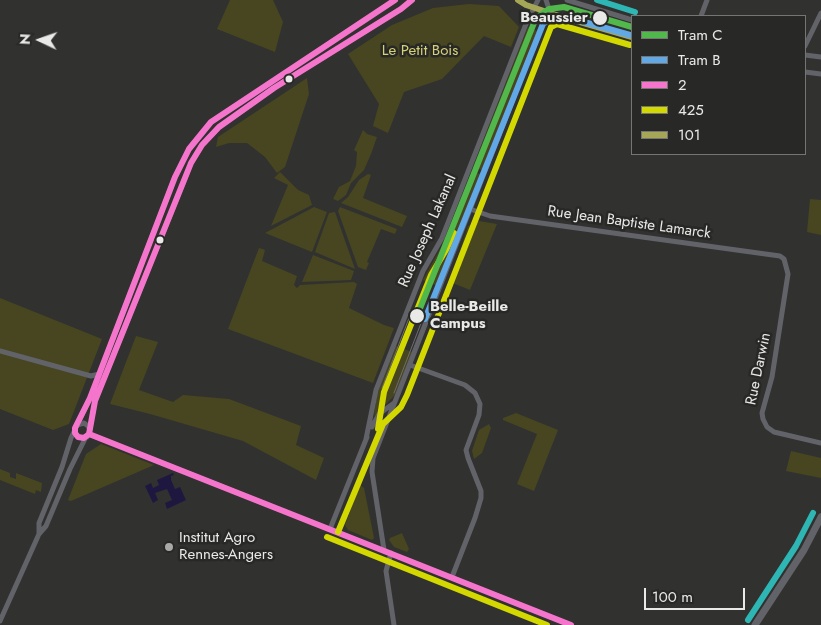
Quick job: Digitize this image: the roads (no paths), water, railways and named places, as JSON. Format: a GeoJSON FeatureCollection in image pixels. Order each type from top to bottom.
{"type":"FeatureCollection","features":[{"type":"Feature","properties":{"kind":"street"},"geometry":{"type":"LineString","coordinates":[[39,534],[39,523],[183,159],[198,137],[218,116],[394,0]]}},
{"type":"Feature","properties":{"kind":"street"},"geometry":{"type":"LineString","coordinates":[[0,621],[39,534],[46,526],[70,469],[89,434],[95,401],[191,163],[202,145],[219,127],[274,88],[412,0]]}},
{"type":"Feature","properties":{"kind":"street"},"geometry":{"type":"LineString","coordinates":[[518,0],[549,13],[631,37]]}},
{"type":"Feature","properties":{"kind":"street","name":"Rue Joseph Lakanal"},"geometry":{"type":"LineString","coordinates":[[366,439],[376,390],[423,271],[442,238],[533,7],[538,0]]}},
{"type":"Feature","properties":{"kind":"street"},"geometry":{"type":"LineString","coordinates":[[546,0],[549,13]]}},
{"type":"Feature","properties":{"kind":"street"},"geometry":{"type":"LineString","coordinates":[[567,0],[631,20]]}},
{"type":"Feature","properties":{"kind":"street"},"geometry":{"type":"LineString","coordinates":[[701,15],[707,0]]}},
{"type":"Feature","properties":{"kind":"street"},"geometry":{"type":"LineString","coordinates":[[806,44],[821,12]]}},
{"type":"Feature","properties":{"kind":"street","name":"Rue Joseph Lakanal"},"geometry":{"type":"LineString","coordinates":[[330,529],[366,439],[379,414],[394,402],[410,365],[544,21],[549,13]]}},
{"type":"Feature","properties":{"kind":"street"},"geometry":{"type":"LineString","coordinates":[[544,21],[556,15]]}},
{"type":"Feature","properties":{"kind":"street"},"geometry":{"type":"LineString","coordinates":[[806,55],[821,57]]}},
{"type":"Feature","properties":{"kind":"street"},"geometry":{"type":"LineString","coordinates":[[806,72],[821,74]]}},
{"type":"Feature","properties":{"kind":"street","name":"Rue Jean Baptiste Lamarck"},"geometry":{"type":"LineString","coordinates":[[470,209],[490,216],[777,255],[784,259]]}},
{"type":"Feature","properties":{"kind":"street","name":"Rue Darwin"},"geometry":{"type":"LineString","coordinates":[[784,259],[788,274],[772,377],[762,413],[763,419],[767,427],[774,432],[821,443]]}},
{"type":"Feature","properties":{"kind":"street"},"geometry":{"type":"LineString","coordinates":[[0,351],[91,376],[99,374]]}},
{"type":"Feature","properties":{"kind":"street"},"geometry":{"type":"LineString","coordinates":[[410,365],[467,387],[477,396],[480,404],[479,415],[466,450],[481,492],[481,498],[476,518],[452,576]]}},
{"type":"Feature","properties":{"kind":"street"},"geometry":{"type":"LineString","coordinates":[[384,550],[371,463],[394,402]]}},
{"type":"Feature","properties":{"kind":"street"},"geometry":{"type":"LineString","coordinates":[[77,425],[84,423],[88,426],[89,434]]}},
{"type":"Feature","properties":{"kind":"street"},"geometry":{"type":"LineString","coordinates":[[75,432],[79,438],[89,434],[452,576],[571,625]]}},
{"type":"Feature","properties":{"kind":"street"},"geometry":{"type":"LineString","coordinates":[[755,625],[804,550],[821,517]]}},
{"type":"Feature","properties":{"kind":"street"},"geometry":{"type":"LineString","coordinates":[[391,553],[386,571],[394,625]]}},
{"type":"Feature","properties":{"kind":"tram line","name":"C"},"geometry":{"type":"LineString","coordinates":[[417,316],[536,18],[549,9],[564,7],[631,27]]}},
{"type":"Feature","properties":{"kind":"tram line","name":"B"},"geometry":{"type":"LineString","coordinates":[[425,319],[543,24],[552,17],[563,16],[630,35]]}},
{"type":"Feature","properties":{"kind":"tram line"},"geometry":{"type":"LineString","coordinates":[[382,388],[411,313]]}},
{"type":"Feature","properties":{"kind":"tram line"},"geometry":{"type":"LineString","coordinates":[[394,393],[423,318]]}},
{"type":"Feature","properties":{"kind":"place","name":"Beaussier"},"geometry":{"type":"Point","coordinates":[600,18]}},
{"type":"Feature","properties":{"kind":"place","name":"Belle-Beille Campus"},"geometry":{"type":"Point","coordinates":[417,316]}},
{"type":"Feature","properties":{"kind":"place","name":"Institut Agro Rennes-Angers"},"geometry":{"type":"Point","coordinates":[169,547]}},
{"type":"Feature","properties":{"kind":"park label","name":"Le Petit Bois"},"geometry":{"type":"Point","coordinates":[420,51]}}]}
